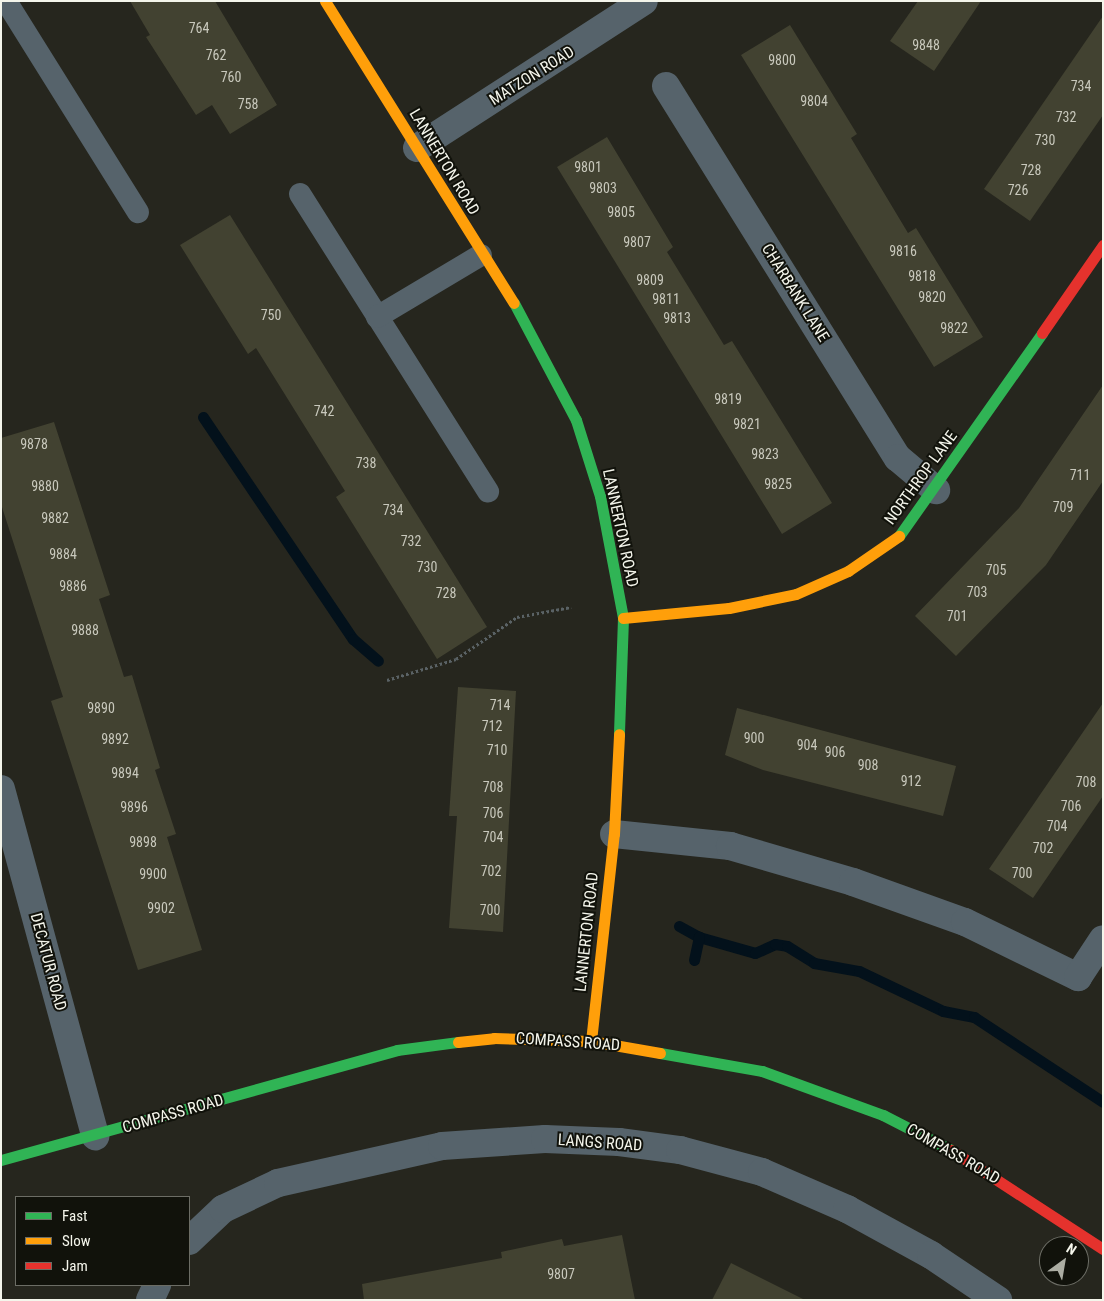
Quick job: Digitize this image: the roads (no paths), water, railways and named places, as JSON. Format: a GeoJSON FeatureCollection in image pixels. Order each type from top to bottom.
{"type":"FeatureCollection","features":[{"type":"Feature","properties":{"kind":"street","name":"LANNERTON ROAD"},"geometry":{"type":"LineString","coordinates":[[325,1],[481,255],[529,328],[576,420],[600,496],[623,618],[614,834],[591,1041]]}},
{"type":"Feature","properties":{"kind":"street","name":"MATZON ROAD"},"geometry":{"type":"LineString","coordinates":[[417,148],[641,2]]}},
{"type":"Feature","properties":{"kind":"street","name":"CHARBANK LANE"},"geometry":{"type":"LineString","coordinates":[[666,86],[898,458],[936,490]]}},
{"type":"Feature","properties":{"kind":"street","name":"NORTHROP LANE"},"geometry":{"type":"LineString","coordinates":[[623,618],[729,608],[796,594],[877,554],[905,532],[936,490],[1103,246]]}},
{"type":"Feature","properties":{"kind":"street","name":"DECATUR ROAD"},"geometry":{"type":"LineString","coordinates":[[1,789],[95,1136]]}},
{"type":"Feature","properties":{"kind":"street"},"geometry":{"type":"LineString","coordinates":[[614,834],[730,846],[853,882],[966,922],[1078,977],[1103,939]]}},
{"type":"Feature","properties":{"kind":"street","name":"COMPASS ROAD"},"geometry":{"type":"LineString","coordinates":[[1,1160],[95,1136],[397,1050],[494,1038],[591,1041],[762,1070],[884,1115],[963,1156],[1103,1249]]}},
{"type":"Feature","properties":{"kind":"street","name":"LANGS ROAD"},"geometry":{"type":"LineString","coordinates":[[190,1240],[224,1209],[278,1183],[345,1167],[442,1146],[545,1139],[619,1142],[680,1150],[762,1172],[856,1214],[931,1255],[998,1300]]}},
{"type":"Feature","properties":{"kind":"street"},"geometry":{"type":"LineString","coordinates":[[150,1300],[157,1286]]}},
{"type":"Feature","properties":{"kind":"lane"},"geometry":{"type":"LineString","coordinates":[[6,1],[138,212]]}},
{"type":"Feature","properties":{"kind":"lane"},"geometry":{"type":"LineString","coordinates":[[300,194],[488,491]]}},
{"type":"Feature","properties":{"kind":"lane"},"geometry":{"type":"LineString","coordinates":[[377,317],[481,255]]}},
{"type":"Feature","properties":{"kind":"waterway"},"geometry":{"type":"LineString","coordinates":[[203,417],[353,639],[378,661]]}},
{"type":"Feature","properties":{"kind":"waterway"},"geometry":{"type":"LineString","coordinates":[[679,926],[699,937],[755,953],[775,944],[787,946],[814,963],[859,971],[943,1011],[974,1017],[1103,1102]]}},
{"type":"Feature","properties":{"kind":"waterway"},"geometry":{"type":"LineString","coordinates":[[694,960],[699,937]]}}]}
